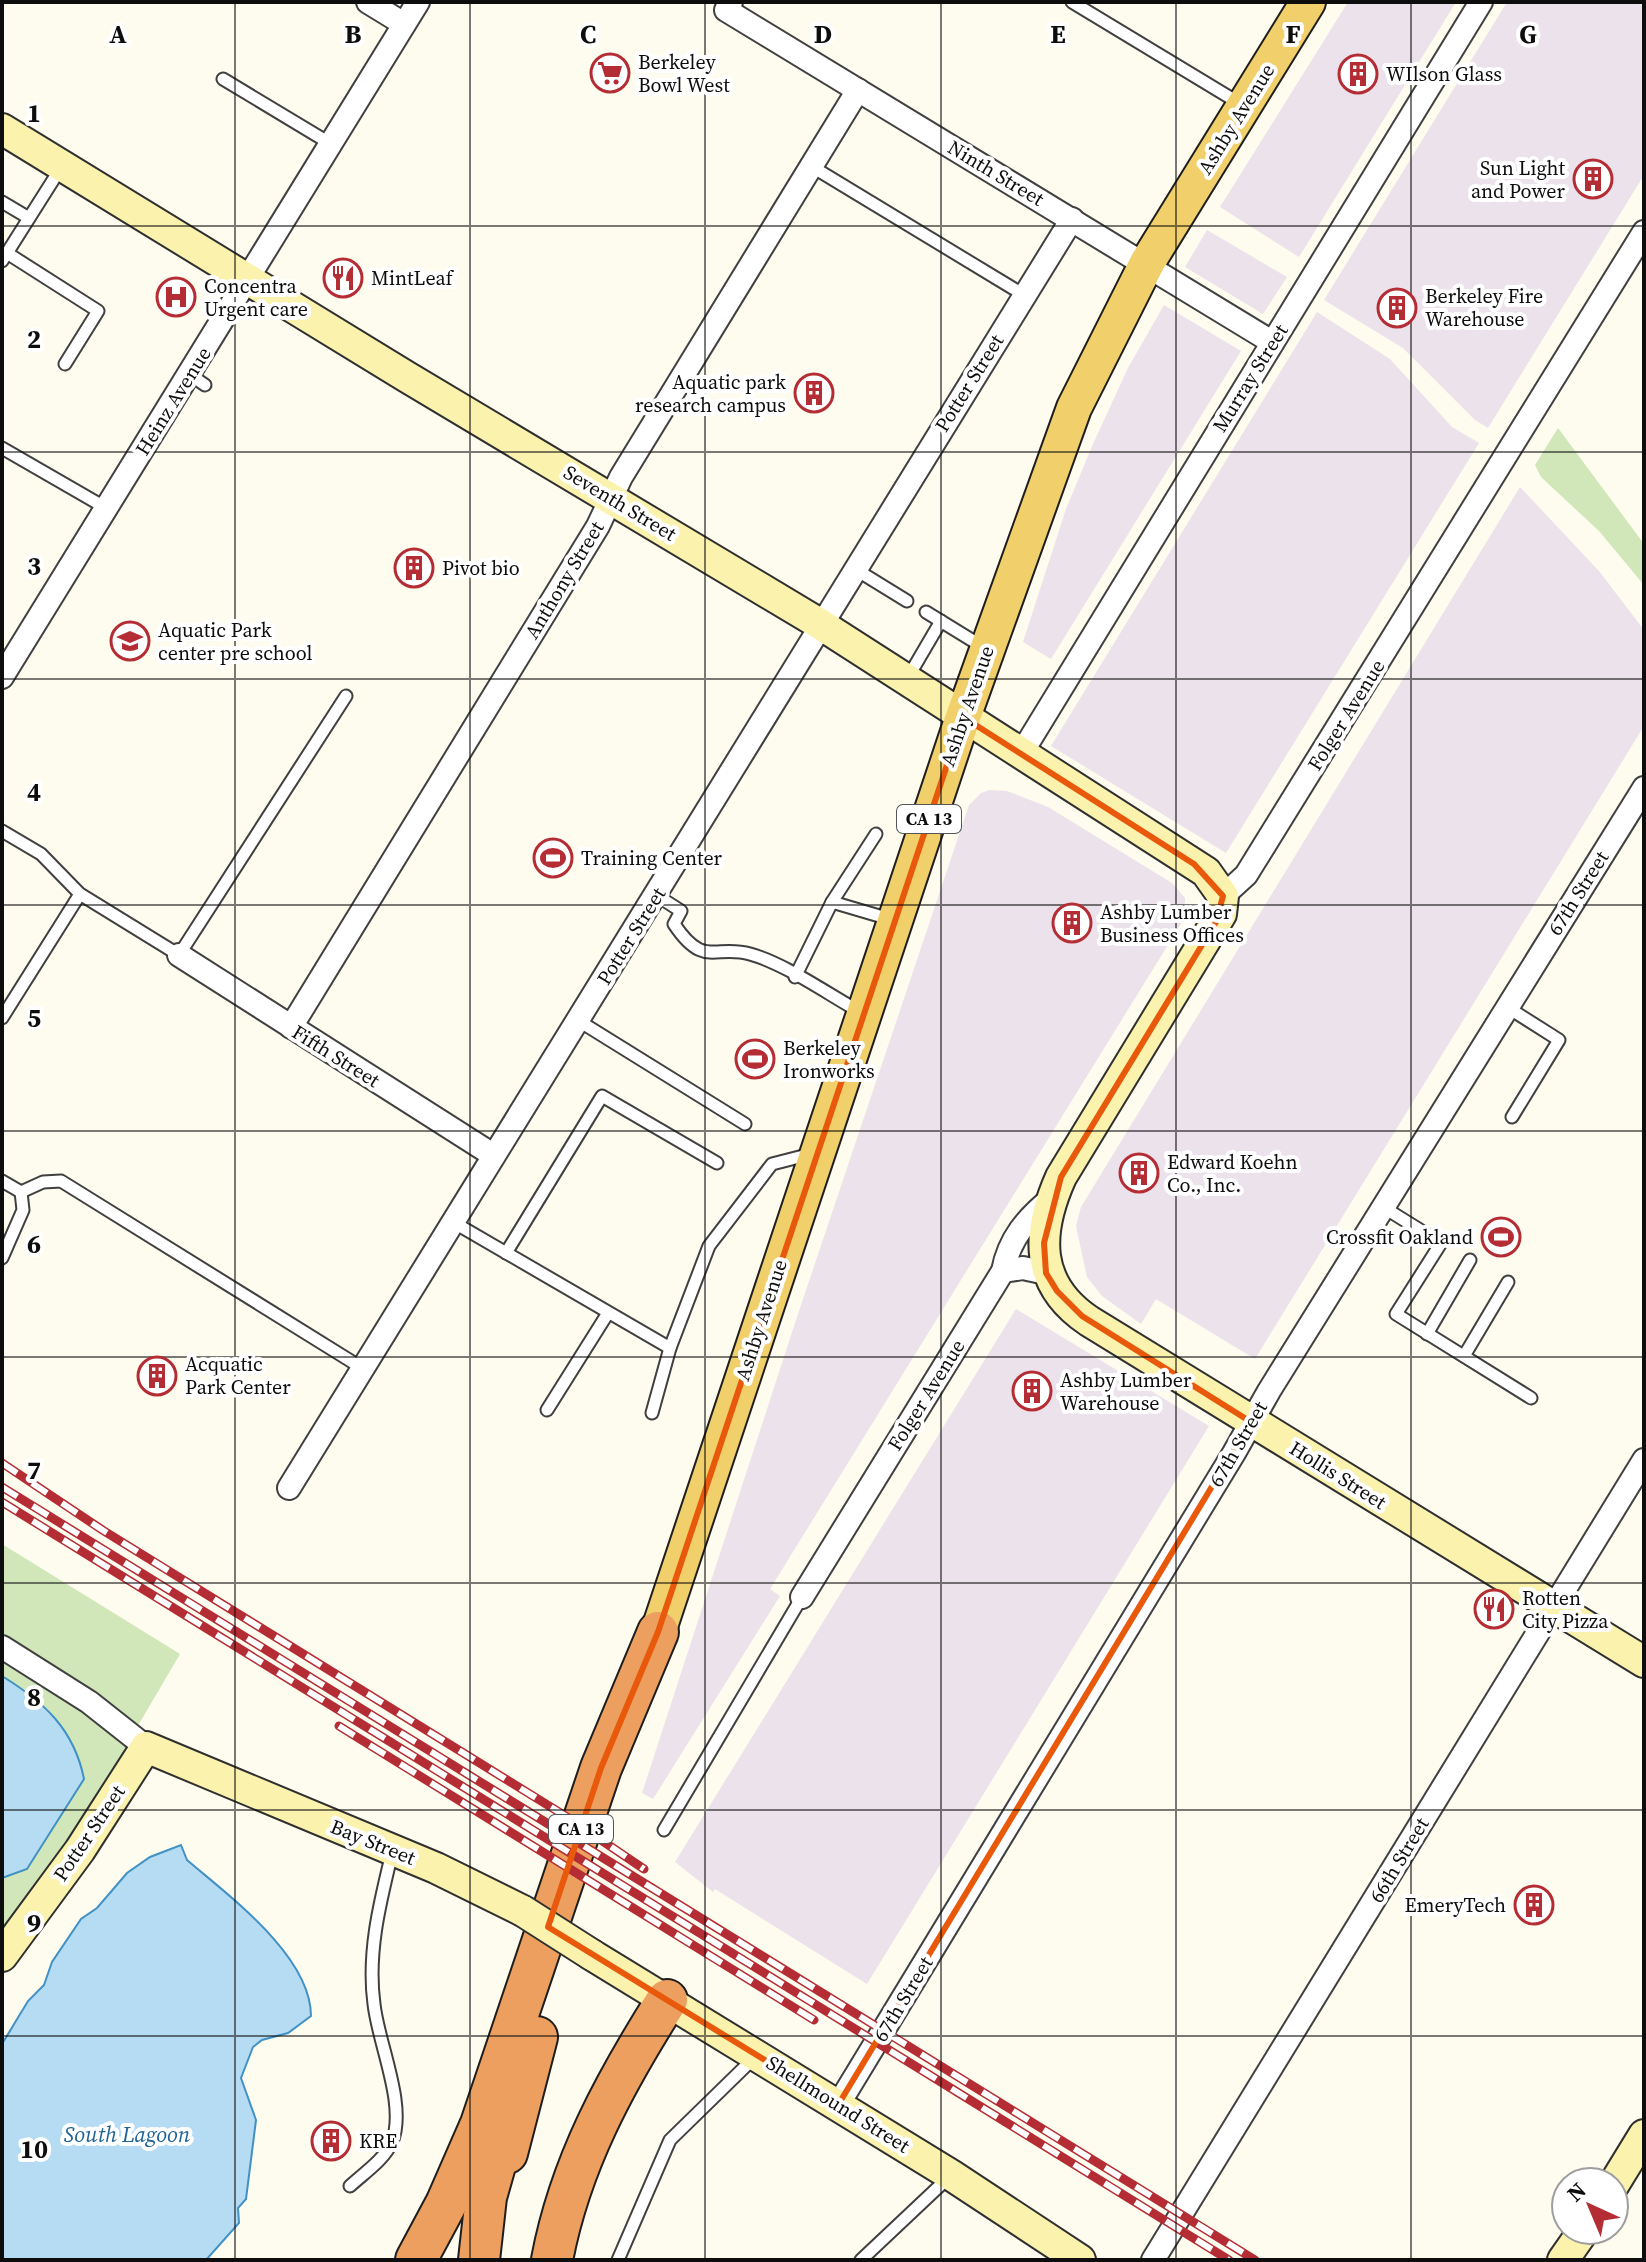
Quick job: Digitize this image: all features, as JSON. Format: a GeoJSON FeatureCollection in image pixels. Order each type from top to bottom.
{"type":"FeatureCollection","features":[{"type":"Feature","properties":{"kind":"highway","name":"CA 13"},"geometry":{"type":"LineString","coordinates":[[479,2260],[490,2175],[624,1775],[658,1632]]}},
{"type":"Feature","properties":{"kind":"highway","name":"CA 13"},"geometry":{"type":"LineString","coordinates":[[416,2260],[473,2144],[601,1768],[658,1632]]}},
{"type":"Feature","properties":{"kind":"highway"},"geometry":{"type":"LineString","coordinates":[[552,2260],[567,2199],[591,2133],[624,2067],[667,2000]]}},
{"type":"Feature","properties":{"kind":"highway"},"geometry":{"type":"LineString","coordinates":[[490,2260],[500,2188],[537,2037]]}},
{"type":"Feature","properties":{"kind":"highway"},"geometry":{"type":"LineString","coordinates":[[408,2260],[433,2223],[473,2144]]}},
{"type":"Feature","properties":{"kind":"main road","name":"Ashby Avenue"},"geometry":{"type":"LineString","coordinates":[[658,1632],[963,717],[1074,408],[1147,263],[1308,2]]}},
{"type":"Feature","properties":{"kind":"street"},"geometry":{"type":"LineString","coordinates":[[368,2],[404,24]]}},
{"type":"Feature","properties":{"kind":"street","name":"Heinz Avenue"},"geometry":{"type":"LineString","coordinates":[[2,677],[106,508],[197,380],[247,280],[418,2]]}},
{"type":"Feature","properties":{"kind":"street","name":"Ninth Street"},"geometry":{"type":"LineString","coordinates":[[731,2],[726,10],[1147,263],[1272,342]]}},
{"type":"Feature","properties":{"kind":"street","name":"Murray Street"},"geometry":{"type":"LineString","coordinates":[[1021,754],[1481,2]]}},
{"type":"Feature","properties":{"kind":"street","name":"Anthony Street"},"geometry":{"type":"LineString","coordinates":[[291,1027],[598,526],[611,498],[858,90]]}},
{"type":"Feature","properties":{"kind":"street","name":"Seventh Street"},"geometry":{"type":"LineString","coordinates":[[2,129],[820,624],[1194,864],[1214,881],[1223,896]]}},
{"type":"Feature","properties":{"kind":"street","name":"Potter Street"},"geometry":{"type":"LineString","coordinates":[[289,1488],[1072,219]]}},
{"type":"Feature","properties":{"kind":"street","name":"Folger Avenue"},"geometry":{"type":"LineString","coordinates":[[1046,1273],[1044,1243],[1052,1198],[1065,1170],[1216,922],[1223,896],[1254,863],[1644,232]]}},
{"type":"Feature","properties":{"kind":"street","name":"67th Street"},"geometry":{"type":"LineString","coordinates":[[838,2105],[1251,1422],[1644,788]]}},
{"type":"Feature","properties":{"kind":"street","name":"Fifth Street"},"geometry":{"type":"LineString","coordinates":[[179,955],[493,1155]]}},
{"type":"Feature","properties":{"kind":"street","name":"Folger Avenue"},"geometry":{"type":"LineString","coordinates":[[802,1597],[1003,1271],[1007,1253],[1028,1216],[1052,1198]]}},
{"type":"Feature","properties":{"kind":"street"},"geometry":{"type":"LineString","coordinates":[[1003,1271],[1023,1268],[1046,1273]]}},
{"type":"Feature","properties":{"kind":"street","name":"Hollis Street"},"geometry":{"type":"LineString","coordinates":[[1046,1273],[1074,1310],[1644,1662]]}},
{"type":"Feature","properties":{"kind":"street","name":"66th Street"},"geometry":{"type":"LineString","coordinates":[[1153,2260],[1644,1460]]}},
{"type":"Feature","properties":{"kind":"street"},"geometry":{"type":"LineString","coordinates":[[2,1647],[89,1702],[146,1747]]}},
{"type":"Feature","properties":{"kind":"street","name":"Potter Street"},"geometry":{"type":"LineString","coordinates":[[2,1956],[80,1850],[146,1747]]}},
{"type":"Feature","properties":{"kind":"street","name":"Bay Street"},"geometry":{"type":"LineString","coordinates":[[146,1747],[468,1882],[523,1911],[592,1955]]}},
{"type":"Feature","properties":{"kind":"street","name":"Shellmound Street"},"geometry":{"type":"LineString","coordinates":[[592,1955],[951,2175],[1080,2260]]}},
{"type":"Feature","properties":{"kind":"street"},"geometry":{"type":"LineString","coordinates":[[1625,2166],[1644,2135]]}},
{"type":"Feature","properties":{"kind":"lane"},"geometry":{"type":"LineString","coordinates":[[1072,2],[1159,57],[1181,65],[1243,106]]}},
{"type":"Feature","properties":{"kind":"lane"},"geometry":{"type":"LineString","coordinates":[[223,79],[331,144]]}},
{"type":"Feature","properties":{"kind":"lane"},"geometry":{"type":"LineString","coordinates":[[62,166],[4,257],[98,311],[65,364]]}},
{"type":"Feature","properties":{"kind":"lane"},"geometry":{"type":"LineString","coordinates":[[811,166],[1024,295]]}},
{"type":"Feature","properties":{"kind":"lane"},"geometry":{"type":"LineString","coordinates":[[2,202],[29,218]]}},
{"type":"Feature","properties":{"kind":"lane"},"geometry":{"type":"LineString","coordinates":[[2,448],[106,508]]}},
{"type":"Feature","properties":{"kind":"lane"},"geometry":{"type":"LineString","coordinates":[[854,569],[907,601]]}},
{"type":"Feature","properties":{"kind":"lane"},"geometry":{"type":"LineString","coordinates":[[926,612],[987,649]]}},
{"type":"Feature","properties":{"kind":"lane"},"geometry":{"type":"LineString","coordinates":[[907,680],[941,621]]}},
{"type":"Feature","properties":{"kind":"lane"},"geometry":{"type":"LineString","coordinates":[[2,831],[41,854],[80,894],[179,955],[346,696]]}},
{"type":"Feature","properties":{"kind":"lane"},"geometry":{"type":"LineString","coordinates":[[795,977],[832,902],[876,834]]}},
{"type":"Feature","properties":{"kind":"lane"},"geometry":{"type":"LineString","coordinates":[[2,1018],[80,894]]}},
{"type":"Feature","properties":{"kind":"lane"},"geometry":{"type":"LineString","coordinates":[[656,895],[681,911],[674,924],[683,938],[710,955],[748,953],[864,1014]]}},
{"type":"Feature","properties":{"kind":"lane"},"geometry":{"type":"LineString","coordinates":[[832,902],[895,921]]}},
{"type":"Feature","properties":{"kind":"lane"},"geometry":{"type":"LineString","coordinates":[[1507,1007],[1559,1040],[1512,1117]]}},
{"type":"Feature","properties":{"kind":"lane"},"geometry":{"type":"LineString","coordinates":[[579,1021],[745,1124]]}},
{"type":"Feature","properties":{"kind":"lane"},"geometry":{"type":"LineString","coordinates":[[506,1253],[602,1096],[717,1163]]}},
{"type":"Feature","properties":{"kind":"lane"},"geometry":{"type":"LineString","coordinates":[[652,1413],[670,1348],[716,1236],[772,1164],[816,1153]]}},
{"type":"Feature","properties":{"kind":"lane"},"geometry":{"type":"LineString","coordinates":[[2,1181],[21,1192]]}},
{"type":"Feature","properties":{"kind":"lane"},"geometry":{"type":"LineString","coordinates":[[21,1192],[43,1182],[61,1181],[362,1368]]}},
{"type":"Feature","properties":{"kind":"lane"},"geometry":{"type":"LineString","coordinates":[[2,1258],[23,1210],[21,1192]]}},
{"type":"Feature","properties":{"kind":"lane"},"geometry":{"type":"LineString","coordinates":[[1383,1207],[1441,1243],[1396,1314],[1531,1398]]}},
{"type":"Feature","properties":{"kind":"lane"},"geometry":{"type":"LineString","coordinates":[[452,1221],[670,1348]]}},
{"type":"Feature","properties":{"kind":"lane"},"geometry":{"type":"LineString","coordinates":[[1427,1334],[1470,1260]]}},
{"type":"Feature","properties":{"kind":"lane"},"geometry":{"type":"LineString","coordinates":[[1464,1356],[1508,1282]]}},
{"type":"Feature","properties":{"kind":"lane"},"geometry":{"type":"LineString","coordinates":[[547,1410],[608,1313]]}},
{"type":"Feature","properties":{"kind":"lane"},"geometry":{"type":"LineString","coordinates":[[664,1830],[802,1597]]}},
{"type":"Feature","properties":{"kind":"lane"},"geometry":{"type":"LineString","coordinates":[[350,2186],[386,2154],[393,2139],[396,2109],[373,2003],[375,1927],[393,1850]]}},
{"type":"Feature","properties":{"kind":"lane"},"geometry":{"type":"LineString","coordinates":[[618,2260],[670,2140],[757,2054]]}},
{"type":"Feature","properties":{"kind":"lane"},"geometry":{"type":"LineString","coordinates":[[861,2260],[951,2175]]}},
{"type":"Feature","properties":{"kind":"highlighted area"},"geometry":{"type":"Polygon","coordinates":[[[963,717],[1194,864],[1223,896],[1216,922],[1061,1177],[1044,1243],[1046,1273],[1057,1291],[1082,1316],[1251,1422],[838,2105],[548,1927],[601,1768],[658,1632],[963,717]]]}},
{"type":"Feature","properties":{"kind":"shaded area","name":"WIlson Glass"},"geometry":{"type":"Polygon","coordinates":[[[1348,2],[1456,2],[1299,257],[1220,207],[1348,2]]]}},
{"type":"Feature","properties":{"kind":"shaded area"},"geometry":{"type":"Polygon","coordinates":[[[1507,2],[1644,2],[1644,175],[1488,428],[1475,420],[1403,348],[1324,300],[1507,2]]]}},
{"type":"Feature","properties":{"kind":"shaded area"},"geometry":{"type":"Polygon","coordinates":[[[1207,230],[1287,277],[1263,314],[1185,267],[1207,230]]]}},
{"type":"Feature","properties":{"kind":"shaded area"},"geometry":{"type":"Polygon","coordinates":[[[1164,305],[1241,351],[1051,659],[1023,642],[1066,509],[1093,444],[1128,368],[1164,305]]]}},
{"type":"Feature","properties":{"kind":"shaded area"},"geometry":{"type":"Polygon","coordinates":[[[1317,312],[1390,359],[1452,427],[1479,443],[1226,853],[1051,746],[1317,312]]]}},
{"type":"Feature","properties":{"kind":"shaded area"},"geometry":{"type":"Polygon","coordinates":[[[1520,487],[1599,571],[1644,630],[1644,726],[1255,1359],[1156,1299],[1141,1324],[1102,1296],[1087,1277],[1076,1226],[1081,1207],[1520,487]]]}},
{"type":"Feature","properties":{"kind":"shaded area"},"geometry":{"type":"Polygon","coordinates":[[[1007,791],[1048,807],[1172,883],[1185,898],[1184,919],[770,1589],[780,1596],[653,1799],[642,1793],[797,1317],[969,805],[981,793],[1007,791]]]}},
{"type":"Feature","properties":{"kind":"shaded area"},"geometry":{"type":"Polygon","coordinates":[[[1016,1309],[1209,1426],[867,1984],[715,1889],[713,1892],[675,1862],[1016,1309]]]}},
{"type":"Feature","properties":{"kind":"green space"},"geometry":{"type":"Polygon","coordinates":[[[1558,428],[1644,544],[1644,585],[1599,531],[1541,477],[1535,465],[1558,428]]]}},
{"type":"Feature","properties":{"kind":"green space"},"geometry":{"type":"Polygon","coordinates":[[[2,1544],[180,1654],[61,1857],[2,1936],[2,1544]]]}},
{"type":"Feature","properties":{"kind":"water"},"geometry":{"type":"Polygon","coordinates":[[[2,1676],[55,1718],[73,1745],[84,1779],[27,1869],[2,1878],[2,1676]]]}},
{"type":"Feature","properties":{"kind":"water","name":"South Lagoon"},"geometry":{"type":"Polygon","coordinates":[[[181,1845],[187,1860],[245,1909],[283,1950],[298,1971],[311,2016],[288,2033],[262,2040],[253,2047],[241,2078],[256,2120],[246,2199],[238,2208],[239,2223],[206,2260],[2,2260],[2,2044],[28,2001],[44,1985],[52,1962],[81,1919],[97,1908],[127,1873],[150,1857],[181,1845]]]}},
{"type":"Feature","properties":{"kind":"railway"},"geometry":{"type":"LineString","coordinates":[[2,1463],[104,1531],[567,1817],[644,1869]]}},
{"type":"Feature","properties":{"kind":"railway"},"geometry":{"type":"LineString","coordinates":[[2,1487],[1255,2260]]}},
{"type":"Feature","properties":{"kind":"railway"},"geometry":{"type":"LineString","coordinates":[[2,1502],[1229,2260]]}},
{"type":"Feature","properties":{"kind":"railway"},"geometry":{"type":"LineString","coordinates":[[339,1726],[814,2020]]}},
{"type":"Feature","properties":{"kind":"place","name":"Berkeley Bowl West"},"geometry":{"type":"Point","coordinates":[610,73]}},
{"type":"Feature","properties":{"kind":"place","name":"WIlson Glass"},"geometry":{"type":"Point","coordinates":[1358,74]}},
{"type":"Feature","properties":{"kind":"place","name":"Sun Light and Power"},"geometry":{"type":"Point","coordinates":[1593,179]}},
{"type":"Feature","properties":{"kind":"place","name":"MintLeaf"},"geometry":{"type":"Point","coordinates":[343,278]}},
{"type":"Feature","properties":{"kind":"place","name":"Concentra Urgent care"},"geometry":{"type":"Point","coordinates":[176,297]}},
{"type":"Feature","properties":{"kind":"place","name":"Berkeley Fire Warehouse"},"geometry":{"type":"Point","coordinates":[1397,308]}},
{"type":"Feature","properties":{"kind":"place","name":"Aquatic park research campus"},"geometry":{"type":"Point","coordinates":[814,393]}},
{"type":"Feature","properties":{"kind":"place","name":"Pivot bio"},"geometry":{"type":"Point","coordinates":[414,568]}},
{"type":"Feature","properties":{"kind":"place","name":"Aquatic Park center pre school"},"geometry":{"type":"Point","coordinates":[130,641]}},
{"type":"Feature","properties":{"kind":"place","name":"Training Center"},"geometry":{"type":"Point","coordinates":[553,858]}},
{"type":"Feature","properties":{"kind":"place","name":"Ashby Lumber Business Offices"},"geometry":{"type":"Point","coordinates":[1072,923]}},
{"type":"Feature","properties":{"kind":"place","name":"Berkeley Ironworks"},"geometry":{"type":"Point","coordinates":[755,1059]}},
{"type":"Feature","properties":{"kind":"place","name":"Edward Koehn Co., Inc."},"geometry":{"type":"Point","coordinates":[1139,1173]}},
{"type":"Feature","properties":{"kind":"place","name":"Crossfit Oakland"},"geometry":{"type":"Point","coordinates":[1501,1237]}},
{"type":"Feature","properties":{"kind":"place","name":"Acquatic Park Center"},"geometry":{"type":"Point","coordinates":[157,1376]}},
{"type":"Feature","properties":{"kind":"place","name":"Ashby Lumber Warehouse"},"geometry":{"type":"Point","coordinates":[1032,1391]}},
{"type":"Feature","properties":{"kind":"place","name":"Rotten City Pizza"},"geometry":{"type":"Point","coordinates":[1494,1609]}},
{"type":"Feature","properties":{"kind":"place","name":"EmeryTech"},"geometry":{"type":"Point","coordinates":[1534,1905]}},
{"type":"Feature","properties":{"kind":"place","name":"KRE"},"geometry":{"type":"Point","coordinates":[331,2141]}}]}
